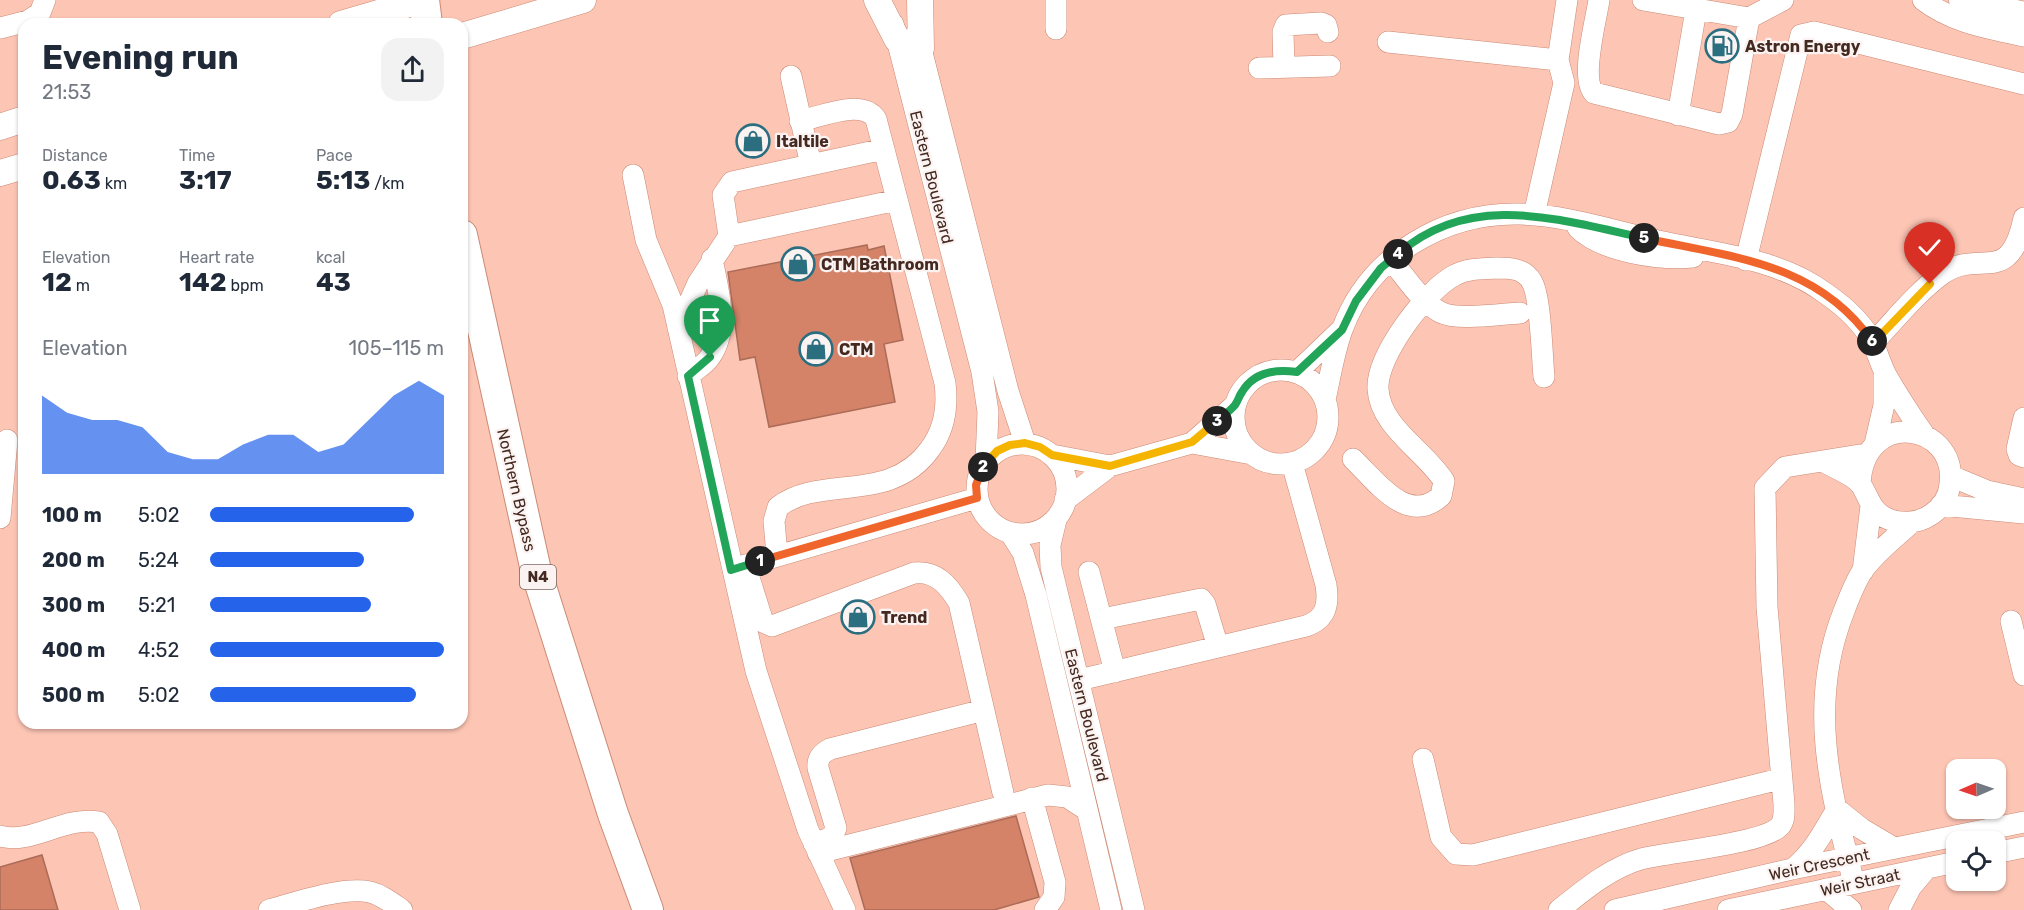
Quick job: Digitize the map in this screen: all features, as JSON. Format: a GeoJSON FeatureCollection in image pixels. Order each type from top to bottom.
{"type":"FeatureCollection","features":[{"type":"Feature","properties":{"kind":"highway"},"geometry":{"type":"LineString","coordinates":[[423,0],[426,18]]}},
{"type":"Feature","properties":{"kind":"highway","name":"Northern Bypass"},"geometry":{"type":"LineString","coordinates":[[468,262],[536,571],[613,814],[648,910]]}},
{"type":"Feature","properties":{"kind":"main road"},"geometry":{"type":"LineString","coordinates":[[362,18],[423,0]]}},
{"type":"Feature","properties":{"kind":"main road"},"geometry":{"type":"LineString","coordinates":[[468,34],[583,0]]}},
{"type":"Feature","properties":{"kind":"main road"},"geometry":{"type":"LineString","coordinates":[[877,0],[897,39]]}},
{"type":"Feature","properties":{"kind":"main road"},"geometry":{"type":"LineString","coordinates":[[920,0],[921,48]]}},
{"type":"Feature","properties":{"kind":"main road"},"geometry":{"type":"LineString","coordinates":[[1962,0],[2024,15]]}},
{"type":"Feature","properties":{"kind":"main road"},"geometry":{"type":"LineString","coordinates":[[0,127],[18,121]]}},
{"type":"Feature","properties":{"kind":"main road"},"geometry":{"type":"LineString","coordinates":[[0,173],[18,168]]}},
{"type":"Feature","properties":{"kind":"street"},"geometry":{"type":"LineString","coordinates":[[32,18],[40,13],[45,0]]}},
{"type":"Feature","properties":{"kind":"street","name":"Eastern Boulevard"},"geometry":{"type":"LineString","coordinates":[[887,0],[982,372],[988,412],[986,461],[976,485],[977,498],[989,521],[1011,534],[1023,553],[1036,595],[1111,910]]}},
{"type":"Feature","properties":{"kind":"street","name":"Eastern Boulevard"},"geometry":{"type":"LineString","coordinates":[[910,0],[1008,391],[1025,443]]}},
{"type":"Feature","properties":{"kind":"street"},"geometry":{"type":"LineString","coordinates":[[1056,0],[1056,29]]}},
{"type":"Feature","properties":{"kind":"street"},"geometry":{"type":"LineString","coordinates":[[1534,215],[1564,83],[1558,60],[1567,0]]}},
{"type":"Feature","properties":{"kind":"street"},"geometry":{"type":"LineString","coordinates":[[1599,0],[1588,69],[1591,89],[1599,96],[1719,124],[1730,121],[1749,18]]}},
{"type":"Feature","properties":{"kind":"street"},"geometry":{"type":"LineString","coordinates":[[1642,0],[1749,18],[1783,0]]}},
{"type":"Feature","properties":{"kind":"street"},"geometry":{"type":"LineString","coordinates":[[1923,0],[1941,13],[1960,21],[2024,36]]}},
{"type":"Feature","properties":{"kind":"street"},"geometry":{"type":"LineString","coordinates":[[1678,115],[1696,10]]}},
{"type":"Feature","properties":{"kind":"street"},"geometry":{"type":"LineString","coordinates":[[1284,67],[1283,32],[1286,25],[1321,23],[1326,25],[1328,32]]}},
{"type":"Feature","properties":{"kind":"street"},"geometry":{"type":"LineString","coordinates":[[0,28],[18,24]]}},
{"type":"Feature","properties":{"kind":"street"},"geometry":{"type":"LineString","coordinates":[[1746,260],[1801,35],[1814,32],[2024,84]]}},
{"type":"Feature","properties":{"kind":"street"},"geometry":{"type":"LineString","coordinates":[[1388,42],[1558,60]]}},
{"type":"Feature","properties":{"kind":"street"},"geometry":{"type":"LineString","coordinates":[[1259,68],[1330,66]]}},
{"type":"Feature","properties":{"kind":"street"},"geometry":{"type":"LineString","coordinates":[[792,76],[811,165]]}},
{"type":"Feature","properties":{"kind":"street"},"geometry":{"type":"LineString","coordinates":[[777,555],[776,514],[778,507],[787,500],[882,482],[904,473],[928,452],[941,432],[946,404],[945,383],[876,119],[865,111],[854,109],[800,122]]}},
{"type":"Feature","properties":{"kind":"street"},"geometry":{"type":"LineString","coordinates":[[729,236],[723,202],[728,186],[732,182],[884,149]]}},
{"type":"Feature","properties":{"kind":"street"},"geometry":{"type":"LineString","coordinates":[[633,175],[646,240],[664,280],[678,328],[688,376],[738,568],[756,671],[794,791],[816,848],[845,910]]}},
{"type":"Feature","properties":{"kind":"street"},"geometry":{"type":"LineString","coordinates":[[678,328],[712,259],[729,236],[897,200]]}},
{"type":"Feature","properties":{"kind":"street"},"geometry":{"type":"LineString","coordinates":[[1192,442],[1252,454],[1272,464],[1303,460],[1316,450],[1324,437],[1328,422],[1325,400],[1342,330],[1356,301],[1391,260],[1417,240],[1457,222],[1499,214],[1534,215],[1571,222],[1771,266],[1809,282],[1854,317],[1873,343],[1884,371],[1925,436],[1943,452],[1951,476],[1947,496],[1941,505],[1933,513],[1912,522],[1863,571]]}},
{"type":"Feature","properties":{"kind":"street"},"geometry":{"type":"LineString","coordinates":[[1873,343],[1944,273],[2006,258],[2017,245],[2024,218]]}},
{"type":"Feature","properties":{"kind":"street"},"geometry":{"type":"LineString","coordinates":[[688,376],[710,357],[720,331],[720,310],[712,259]]}},
{"type":"Feature","properties":{"kind":"street"},"geometry":{"type":"LineString","coordinates":[[1391,260],[1425,299],[1439,311],[1454,315],[1520,313]]}},
{"type":"Feature","properties":{"kind":"street"},"geometry":{"type":"LineString","coordinates":[[1353,459],[1406,506],[1420,508],[1441,496],[1444,480],[1391,421],[1385,412],[1378,389],[1385,358],[1425,299],[1461,272],[1505,268],[1523,272],[1535,291],[1545,377]]}},
{"type":"Feature","properties":{"kind":"street"},"geometry":{"type":"LineString","coordinates":[[1297,372],[1342,330]]}},
{"type":"Feature","properties":{"kind":"street"},"geometry":{"type":"LineString","coordinates":[[1252,454],[1237,434],[1234,420],[1236,404],[1243,390],[1253,379],[1267,372],[1281,370],[1297,372],[1310,380],[1325,400]]}},
{"type":"Feature","properties":{"kind":"street"},"geometry":{"type":"LineString","coordinates":[[1884,371],[1884,405],[1871,449],[1861,467],[1860,484],[1871,506],[1882,516],[1896,522],[1912,522]]}},
{"type":"Feature","properties":{"kind":"street"},"geometry":{"type":"LineString","coordinates":[[1065,501],[1110,466],[1192,442],[1236,404]]}},
{"type":"Feature","properties":{"kind":"street"},"geometry":{"type":"LineString","coordinates":[[2024,418],[2017,451],[2024,457]]}},
{"type":"Feature","properties":{"kind":"street"},"geometry":{"type":"LineString","coordinates":[[1559,910],[1608,872],[1641,859],[1774,831],[1784,819],[1767,607],[1765,488],[1785,467],[1826,463],[1871,449],[1886,436],[1899,432],[1925,436]]}},
{"type":"Feature","properties":{"kind":"street"},"geometry":{"type":"LineString","coordinates":[[0,519],[7,440]]}},
{"type":"Feature","properties":{"kind":"street"},"geometry":{"type":"LineString","coordinates":[[986,461],[1004,448],[1025,443],[1040,447],[1052,455],[1110,466]]}},
{"type":"Feature","properties":{"kind":"street","name":"Eastern Boulevard"},"geometry":{"type":"LineString","coordinates":[[1052,455],[1061,466],[1066,479],[1065,501],[1056,520],[1050,545],[1051,567],[1134,910]]}},
{"type":"Feature","properties":{"kind":"street"},"geometry":{"type":"LineString","coordinates":[[1079,680],[1306,626],[1318,621],[1325,612],[1326,585],[1292,463]]}},
{"type":"Feature","properties":{"kind":"street"},"geometry":{"type":"LineString","coordinates":[[1826,463],[1860,484]]}},
{"type":"Feature","properties":{"kind":"street"},"geometry":{"type":"LineString","coordinates":[[1951,476],[1987,491],[2024,499]]}},
{"type":"Feature","properties":{"kind":"street"},"geometry":{"type":"LineString","coordinates":[[738,568],[977,498]]}},
{"type":"Feature","properties":{"kind":"street"},"geometry":{"type":"LineString","coordinates":[[1941,505],[2024,513]]}},
{"type":"Feature","properties":{"kind":"street"},"geometry":{"type":"LineString","coordinates":[[1854,883],[1823,736],[1823,700],[1827,663],[1834,635],[1863,571],[1871,506]]}},
{"type":"Feature","properties":{"kind":"street"},"geometry":{"type":"LineString","coordinates":[[1011,534],[1035,533],[1056,520]]}},
{"type":"Feature","properties":{"kind":"street"},"geometry":{"type":"LineString","coordinates":[[738,568],[763,622],[772,626],[914,573],[930,574],[940,579],[949,587],[959,603],[1003,793]]}},
{"type":"Feature","properties":{"kind":"street"},"geometry":{"type":"LineString","coordinates":[[1089,572],[1115,672]]}},
{"type":"Feature","properties":{"kind":"street"},"geometry":{"type":"LineString","coordinates":[[1102,619],[1201,599],[1206,604],[1218,647]]}},
{"type":"Feature","properties":{"kind":"street"},"geometry":{"type":"LineString","coordinates":[[2011,621],[2024,675]]}},
{"type":"Feature","properties":{"kind":"street"},"geometry":{"type":"LineString","coordinates":[[816,848],[832,837],[836,828],[818,768],[818,760],[822,753],[830,749],[984,710]]}},
{"type":"Feature","properties":{"kind":"street"},"geometry":{"type":"LineString","coordinates":[[1423,759],[1441,837],[1456,854],[1473,855],[1780,779]]}},
{"type":"Feature","properties":{"kind":"street"},"geometry":{"type":"LineString","coordinates":[[816,848],[1048,795],[1067,797],[1087,810]]}},
{"type":"Feature","properties":{"kind":"street"},"geometry":{"type":"LineString","coordinates":[[1032,798],[1055,882],[1054,897],[1045,910]]}},
{"type":"Feature","properties":{"kind":"street"},"geometry":{"type":"LineString","coordinates":[[1837,809],[1862,829],[1894,848]]}},
{"type":"Feature","properties":{"kind":"street"},"geometry":{"type":"LineString","coordinates":[[1792,869],[1803,861],[1822,837],[1837,809]]}},
{"type":"Feature","properties":{"kind":"street"},"geometry":{"type":"LineString","coordinates":[[0,836],[10,839],[27,836],[82,819],[99,822],[107,834],[130,910]]}},
{"type":"Feature","properties":{"kind":"street","name":"Weir Crescent"},"geometry":{"type":"LineString","coordinates":[[1615,910],[1792,869],[2024,822]]}},
{"type":"Feature","properties":{"kind":"street"},"geometry":{"type":"LineString","coordinates":[[2006,851],[2024,847]]}},
{"type":"Feature","properties":{"kind":"street","name":"Weir Straat"},"geometry":{"type":"LineString","coordinates":[[1728,910],[1946,864]]}},
{"type":"Feature","properties":{"kind":"street"},"geometry":{"type":"LineString","coordinates":[[1899,910],[1911,887],[1928,868]]}},
{"type":"Feature","properties":{"kind":"street"},"geometry":{"type":"LineString","coordinates":[[1826,889],[1851,910]]}},
{"type":"Feature","properties":{"kind":"street"},"geometry":{"type":"LineString","coordinates":[[269,910],[343,893],[369,892],[390,901],[402,910]]}},
{"type":"Feature","properties":{"kind":"building"},"geometry":{"type":"Polygon","coordinates":[[[867,245],[868,250],[884,246],[903,340],[884,344],[895,402],[769,427],[755,357],[740,360],[728,272],[867,245]]]}},
{"type":"Feature","properties":{"kind":"building"},"geometry":{"type":"Polygon","coordinates":[[[1016,816],[1039,897],[994,910],[865,910],[850,858],[1016,816]]]}},
{"type":"Feature","properties":{"kind":"building"},"geometry":{"type":"Polygon","coordinates":[[[42,855],[58,910],[0,910],[0,867],[42,855]]]}},
{"type":"Feature","properties":{"kind":"place","name":"Astron Energy"},"geometry":{"type":"Point","coordinates":[1722,46]}},
{"type":"Feature","properties":{"kind":"place","name":"Italtile"},"geometry":{"type":"Point","coordinates":[753,141]}},
{"type":"Feature","properties":{"kind":"place","name":"CTM Bathroom"},"geometry":{"type":"Point","coordinates":[798,264]}},
{"type":"Feature","properties":{"kind":"place","name":"CTM"},"geometry":{"type":"Point","coordinates":[816,349]}},
{"type":"Feature","properties":{"kind":"place","name":"Trend"},"geometry":{"type":"Point","coordinates":[858,617]}},
{"type":"Feature","properties":{"kind":"route"},"geometry":{"type":"LineString","coordinates":[[710,357],[688,376],[731,570],[977,498],[976,485],[979,472],[986,461],[997,451],[1010,445],[1025,443],[1040,447],[1052,455],[1110,466],[1192,442],[1236,404],[1243,390],[1253,379],[1267,372],[1281,370],[1297,372],[1342,330],[1356,301],[1381,268],[1400,251],[1434,231],[1475,217],[1522,214],[1551,218],[1771,266],[1791,273],[1826,293],[1854,317],[1873,343],[1930,284]]}}]}
